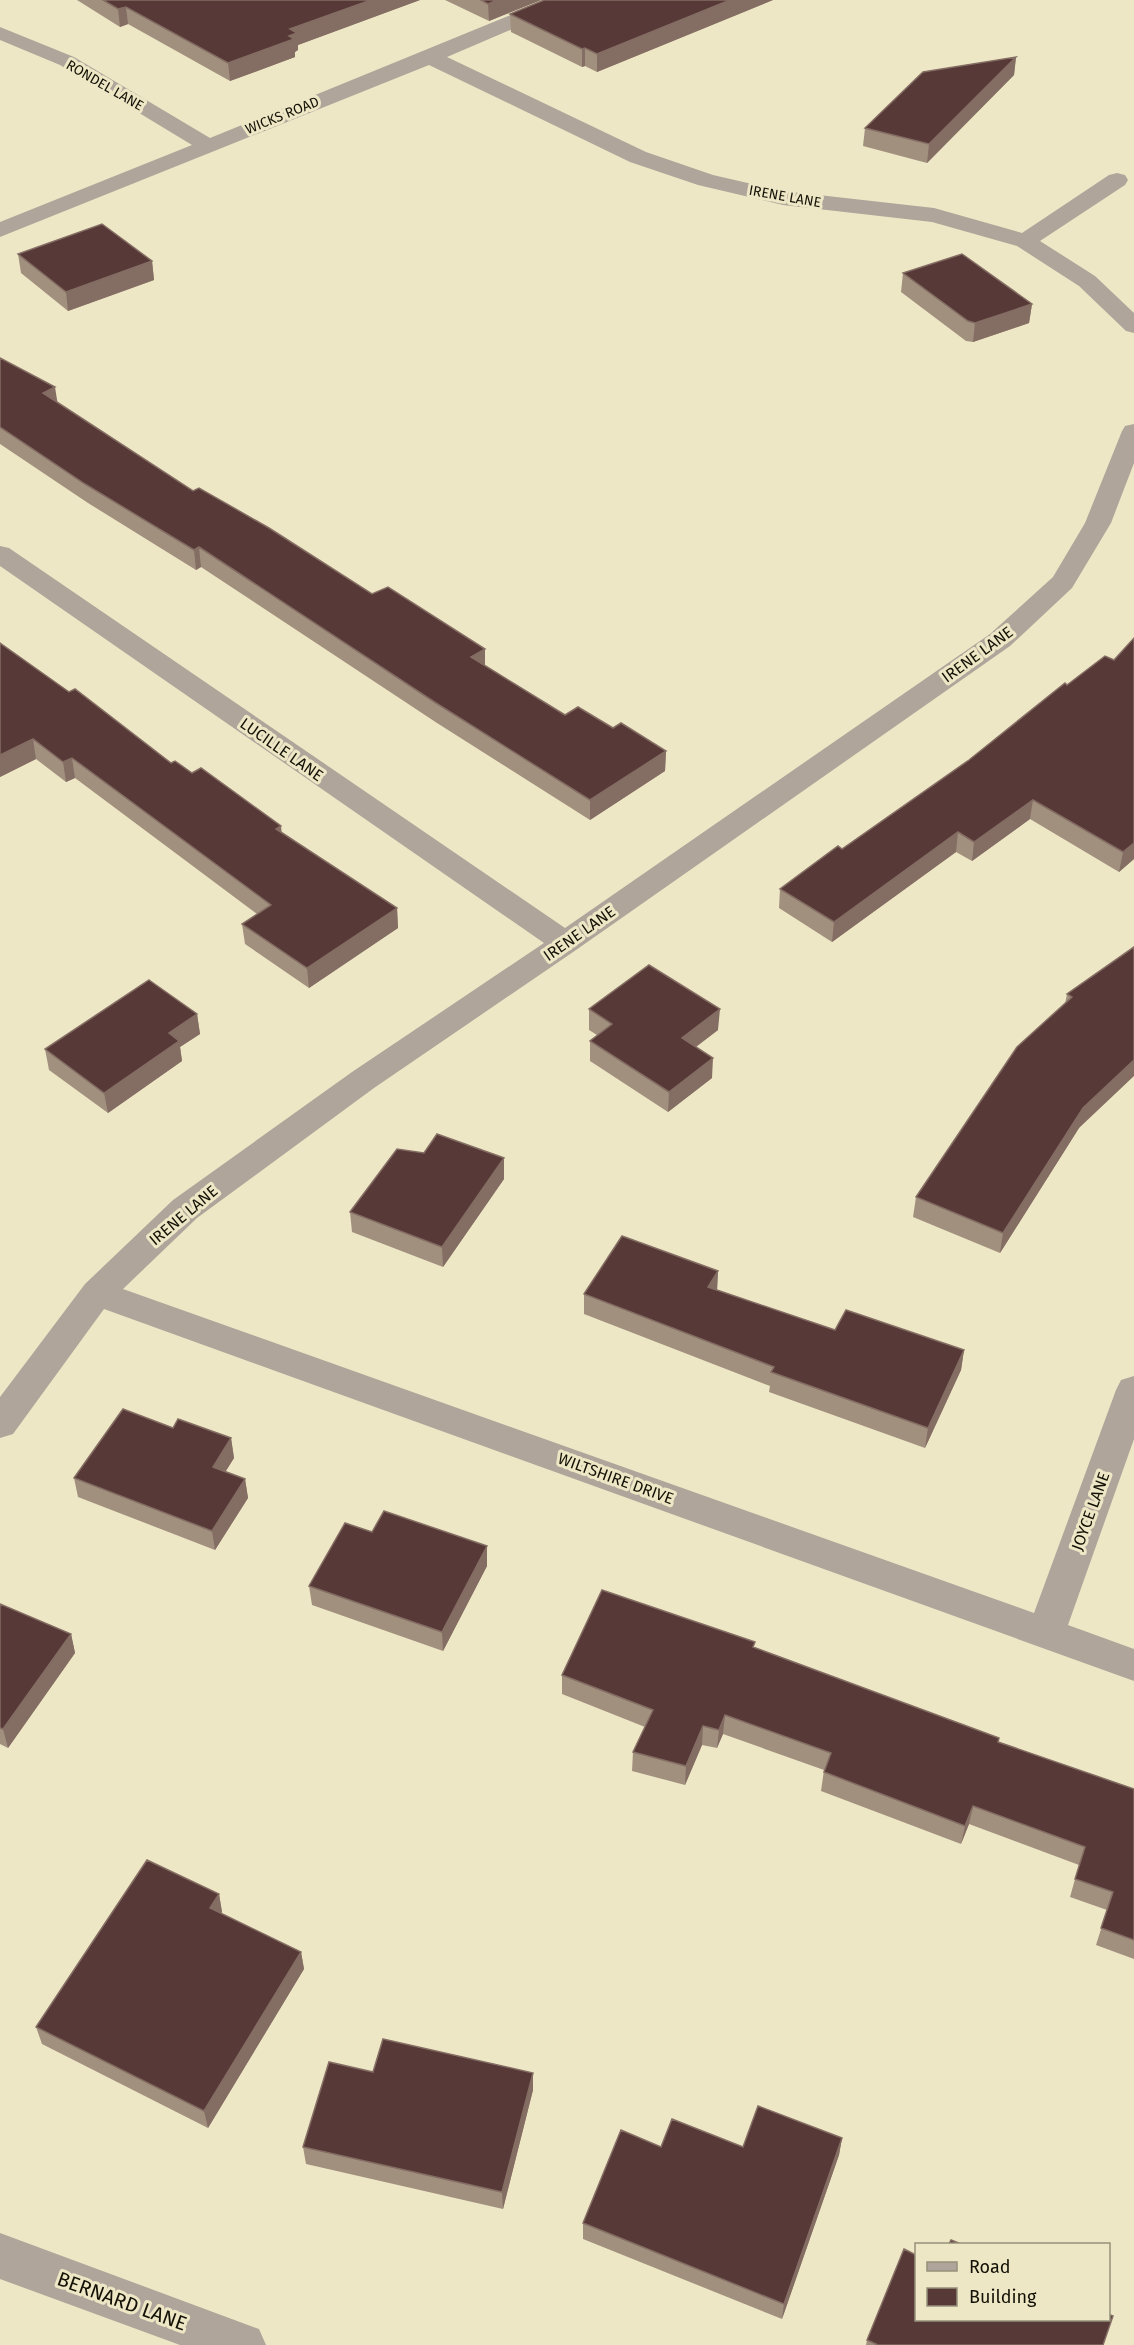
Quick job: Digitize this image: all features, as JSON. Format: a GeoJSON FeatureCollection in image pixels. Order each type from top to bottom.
{"type":"FeatureCollection","features":[{"type":"Feature","properties":{"kind":"street","name":"WICKS ROAD"},"geometry":{"type":"LineString","coordinates":[[0,230],[430,57],[564,0]]}},
{"type":"Feature","properties":{"kind":"street","name":"RONDEL LANE"},"geometry":{"type":"LineString","coordinates":[[0,33],[67,61],[207,145]]}},
{"type":"Feature","properties":{"kind":"street","name":"IRENE LANE"},"geometry":{"type":"LineString","coordinates":[[430,57],[628,152],[706,180],[783,198],[934,215],[1025,241],[1086,281],[1134,326]]}},
{"type":"Feature","properties":{"kind":"street"},"geometry":{"type":"LineString","coordinates":[[1025,241],[1117,180]]}},
{"type":"Feature","properties":{"kind":"street","name":"IRENE LANE"},"geometry":{"type":"LineString","coordinates":[[0,1424],[97,1293],[185,1209],[363,1080],[565,943],[1000,640],[1063,582],[1098,524],[1134,431]]}},
{"type":"Feature","properties":{"kind":"street","name":"LUCILLE LANE"},"geometry":{"type":"LineString","coordinates":[[0,554],[565,943]]}},
{"type":"Feature","properties":{"kind":"street","name":"WILTSHIRE DRIVE"},"geometry":{"type":"LineString","coordinates":[[97,1293],[1134,1665]]}},
{"type":"Feature","properties":{"kind":"street","name":"JOYCE LANE"},"geometry":{"type":"LineString","coordinates":[[1046,1632],[1134,1390]]}},
{"type":"Feature","properties":{"kind":"street","name":"BERNARD LANE"},"geometry":{"type":"LineString","coordinates":[[0,2256],[243,2345]]}},
{"type":"Feature","properties":{"kind":"building"},"geometry":{"type":"Polygon","coordinates":[[[103,0],[371,0],[290,29],[297,33],[289,36],[294,39],[228,63],[126,7],[118,9],[103,0]]]}},
{"type":"Feature","properties":{"kind":"building"},"geometry":{"type":"Polygon","coordinates":[[[481,0],[497,0],[488,4],[481,0]]]}},
{"type":"Feature","properties":{"kind":"building"},"geometry":{"type":"Polygon","coordinates":[[[544,0],[730,0],[597,54],[510,14],[544,0]]]}},
{"type":"Feature","properties":{"kind":"building"},"geometry":{"type":"Polygon","coordinates":[[[1016,57],[929,144],[865,128],[923,72],[1016,57]]]}},
{"type":"Feature","properties":{"kind":"building"},"geometry":{"type":"Polygon","coordinates":[[[102,224],[152,261],[66,292],[18,254],[102,224]]]}},
{"type":"Feature","properties":{"kind":"building"},"geometry":{"type":"Polygon","coordinates":[[[962,254],[1032,304],[975,323],[968,321],[903,273],[962,254]]]}},
{"type":"Feature","properties":{"kind":"building"},"geometry":{"type":"Polygon","coordinates":[[[0,358],[55,387],[43,393],[193,491],[199,488],[269,528],[372,594],[388,587],[485,649],[471,657],[565,715],[578,707],[613,728],[621,723],[666,751],[590,800],[436,703],[199,547],[194,550],[85,484],[0,427],[0,358]]]}},
{"type":"Feature","properties":{"kind":"building"},"geometry":{"type":"Polygon","coordinates":[[[1134,638],[1134,843],[1123,852],[1033,800],[974,842],[958,832],[834,922],[780,889],[838,846],[842,849],[969,760],[1065,683],[1067,685],[1105,656],[1114,660],[1134,638]]]}},
{"type":"Feature","properties":{"kind":"building"},"geometry":{"type":"Polygon","coordinates":[[[0,643],[69,692],[75,689],[171,763],[175,761],[192,773],[201,768],[281,826],[276,829],[397,908],[307,968],[242,924],[271,905],[72,758],[63,762],[33,739],[0,755],[0,643]]]}},
{"type":"Feature","properties":{"kind":"building"},"geometry":{"type":"Polygon","coordinates":[[[1134,947],[1134,1060],[1083,1108],[1003,1233],[916,1197],[1017,1047],[1072,997],[1067,994],[1134,947]]]}},
{"type":"Feature","properties":{"kind":"building"},"geometry":{"type":"Polygon","coordinates":[[[649,965],[720,1009],[682,1038],[713,1058],[669,1092],[590,1041],[612,1024],[589,1009],[649,965]]]}},
{"type":"Feature","properties":{"kind":"building"},"geometry":{"type":"Polygon","coordinates":[[[149,980],[197,1014],[169,1033],[179,1041],[104,1093],[45,1049],[149,980]]]}},
{"type":"Feature","properties":{"kind":"building"},"geometry":{"type":"Polygon","coordinates":[[[437,1134],[504,1158],[442,1247],[350,1212],[397,1149],[424,1153],[437,1134]]]}},
{"type":"Feature","properties":{"kind":"building"},"geometry":{"type":"Polygon","coordinates":[[[622,1236],[718,1271],[708,1287],[835,1330],[846,1310],[964,1350],[928,1428],[771,1372],[774,1367],[584,1294],[622,1236]]]}},
{"type":"Feature","properties":{"kind":"building"},"geometry":{"type":"Polygon","coordinates":[[[123,1409],[173,1428],[178,1419],[231,1438],[213,1467],[245,1479],[212,1531],[74,1478],[123,1409]]]}},
{"type":"Feature","properties":{"kind":"building"},"geometry":{"type":"Polygon","coordinates":[[[384,1511],[487,1546],[442,1632],[309,1586],[345,1523],[372,1532],[384,1511]]]}},
{"type":"Feature","properties":{"kind":"building"},"geometry":{"type":"Polygon","coordinates":[[[602,1590],[755,1642],[753,1647],[999,1738],[998,1742],[1134,1789],[1134,1940],[1101,1928],[1113,1892],[1075,1879],[1085,1847],[973,1806],[965,1826],[824,1772],[831,1753],[725,1715],[719,1730],[703,1726],[686,1766],[633,1752],[653,1710],[562,1675],[602,1590]]]}},
{"type":"Feature","properties":{"kind":"building"},"geometry":{"type":"Polygon","coordinates":[[[0,1604],[71,1634],[3,1729],[0,1728],[0,1604]]]}},
{"type":"Feature","properties":{"kind":"building"},"geometry":{"type":"Polygon","coordinates":[[[147,1860],[219,1894],[210,1908],[301,1952],[204,2111],[36,2027],[147,1860]]]}},
{"type":"Feature","properties":{"kind":"building"},"geometry":{"type":"Polygon","coordinates":[[[383,2039],[533,2073],[502,2192],[303,2147],[329,2062],[373,2072],[383,2039]]]}},
{"type":"Feature","properties":{"kind":"building"},"geometry":{"type":"Polygon","coordinates":[[[758,2106],[842,2138],[784,2304],[583,2223],[621,2130],[661,2147],[672,2119],[743,2147],[758,2106]]]}},
{"type":"Feature","properties":{"kind":"building"},"geometry":{"type":"Polygon","coordinates":[[[904,2249],[915,2254],[915,2321],[1110,2321],[1110,2315],[1113,2316],[1103,2345],[878,2345],[867,2340],[904,2249]]]}}]}
